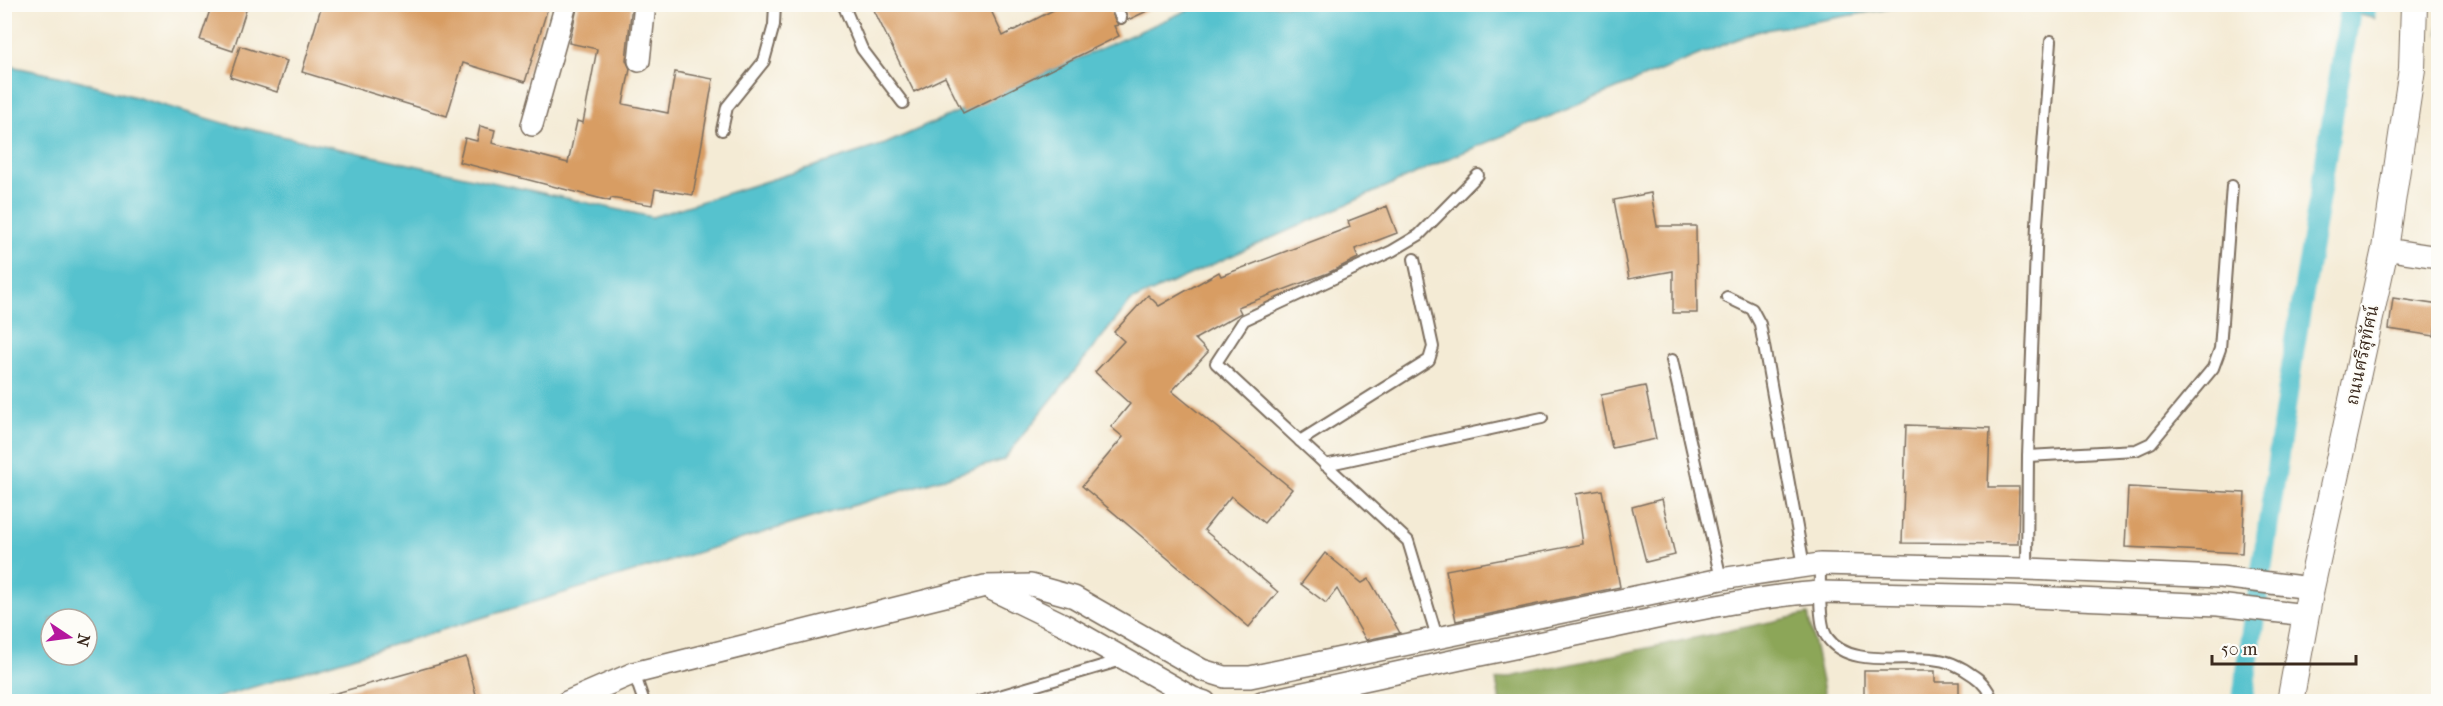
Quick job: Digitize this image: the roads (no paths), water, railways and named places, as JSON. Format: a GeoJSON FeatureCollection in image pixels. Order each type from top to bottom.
{"type":"FeatureCollection","features":[{"type":"Feature","properties":{"kind":"street"},"geometry":{"type":"LineString","coordinates":[[532,125],[566,4]]}},
{"type":"Feature","properties":{"kind":"street"},"geometry":{"type":"LineString","coordinates":[[639,61],[645,4]]}},
{"type":"Feature","properties":{"kind":"street","name":"ถนนศรีสุทัศน์"},"geometry":{"type":"LineString","coordinates":[[2290,702],[2311,588],[2385,249],[2412,69],[2414,4]]}},
{"type":"Feature","properties":{"kind":"street"},"geometry":{"type":"LineString","coordinates":[[2385,249],[2439,257]]}},
{"type":"Feature","properties":{"kind":"street"},"geometry":{"type":"LineString","coordinates":[[567,702],[634,673],[985,586],[1031,585],[1074,597],[1202,670],[1225,677],[1250,677],[1721,579],[1812,565],[2027,569],[2221,577],[2311,588]]}},
{"type":"Feature","properties":{"kind":"street"},"geometry":{"type":"LineString","coordinates":[[985,586],[1034,609],[1193,698],[1205,702]]}},
{"type":"Feature","properties":{"kind":"street"},"geometry":{"type":"LineString","coordinates":[[1262,702],[1428,665],[1712,607],[1795,594],[1820,592],[2009,596],[2218,605],[2306,615]]}},
{"type":"Feature","properties":{"kind":"lane"},"geometry":{"type":"LineString","coordinates":[[722,130],[727,107],[764,61],[774,25],[775,4]]}},
{"type":"Feature","properties":{"kind":"lane"},"geometry":{"type":"LineString","coordinates":[[843,4],[862,49],[903,103]]}},
{"type":"Feature","properties":{"kind":"lane"},"geometry":{"type":"LineString","coordinates":[[1115,4],[1121,18]]}},
{"type":"Feature","properties":{"kind":"lane"},"geometry":{"type":"LineString","coordinates":[[2027,569],[2028,456],[2037,224],[2051,41]]}},
{"type":"Feature","properties":{"kind":"lane"},"geometry":{"type":"LineString","coordinates":[[1437,637],[1408,541],[1216,363],[1244,320],[1392,251],[1419,235],[1478,175]]}},
{"type":"Feature","properties":{"kind":"lane"},"geometry":{"type":"LineString","coordinates":[[2028,456],[2136,450],[2151,442],[2214,368],[2220,349],[2232,186]]}},
{"type":"Feature","properties":{"kind":"lane"},"geometry":{"type":"LineString","coordinates":[[1300,441],[1429,360],[1433,347],[1414,259]]}},
{"type":"Feature","properties":{"kind":"lane"},"geometry":{"type":"LineString","coordinates":[[1727,297],[1752,309],[1760,324],[1812,565],[1820,592],[1826,636],[1844,653],[1869,657],[1935,659],[1961,666],[1980,680],[1992,702]]}},
{"type":"Feature","properties":{"kind":"lane"},"geometry":{"type":"LineString","coordinates":[[1672,360],[1721,579]]}},
{"type":"Feature","properties":{"kind":"lane"},"geometry":{"type":"LineString","coordinates":[[1325,465],[1542,418]]}},
{"type":"Feature","properties":{"kind":"lane"},"geometry":{"type":"LineString","coordinates":[[979,702],[1002,698],[1125,659]]}},
{"type":"Feature","properties":{"kind":"lane"},"geometry":{"type":"LineString","coordinates":[[634,673],[644,702]]}},
{"type":"Feature","properties":{"kind":"water"},"geometry":{"type":"Polygon","coordinates":[[[1199,5],[1910,5],[1754,32],[1459,154],[1131,301],[1003,460],[207,701],[5,702],[5,65],[77,80],[227,124],[652,217],[885,144],[1199,5]]]}},
{"type":"Feature","properties":{"kind":"water"},"geometry":{"type":"Polygon","coordinates":[[[2319,5],[2438,5],[2438,34],[2319,5]]]}},
{"type":"Feature","properties":{"kind":"waterway"},"geometry":{"type":"LineString","coordinates":[[2242,702],[2294,350],[2350,12]]}}]}
